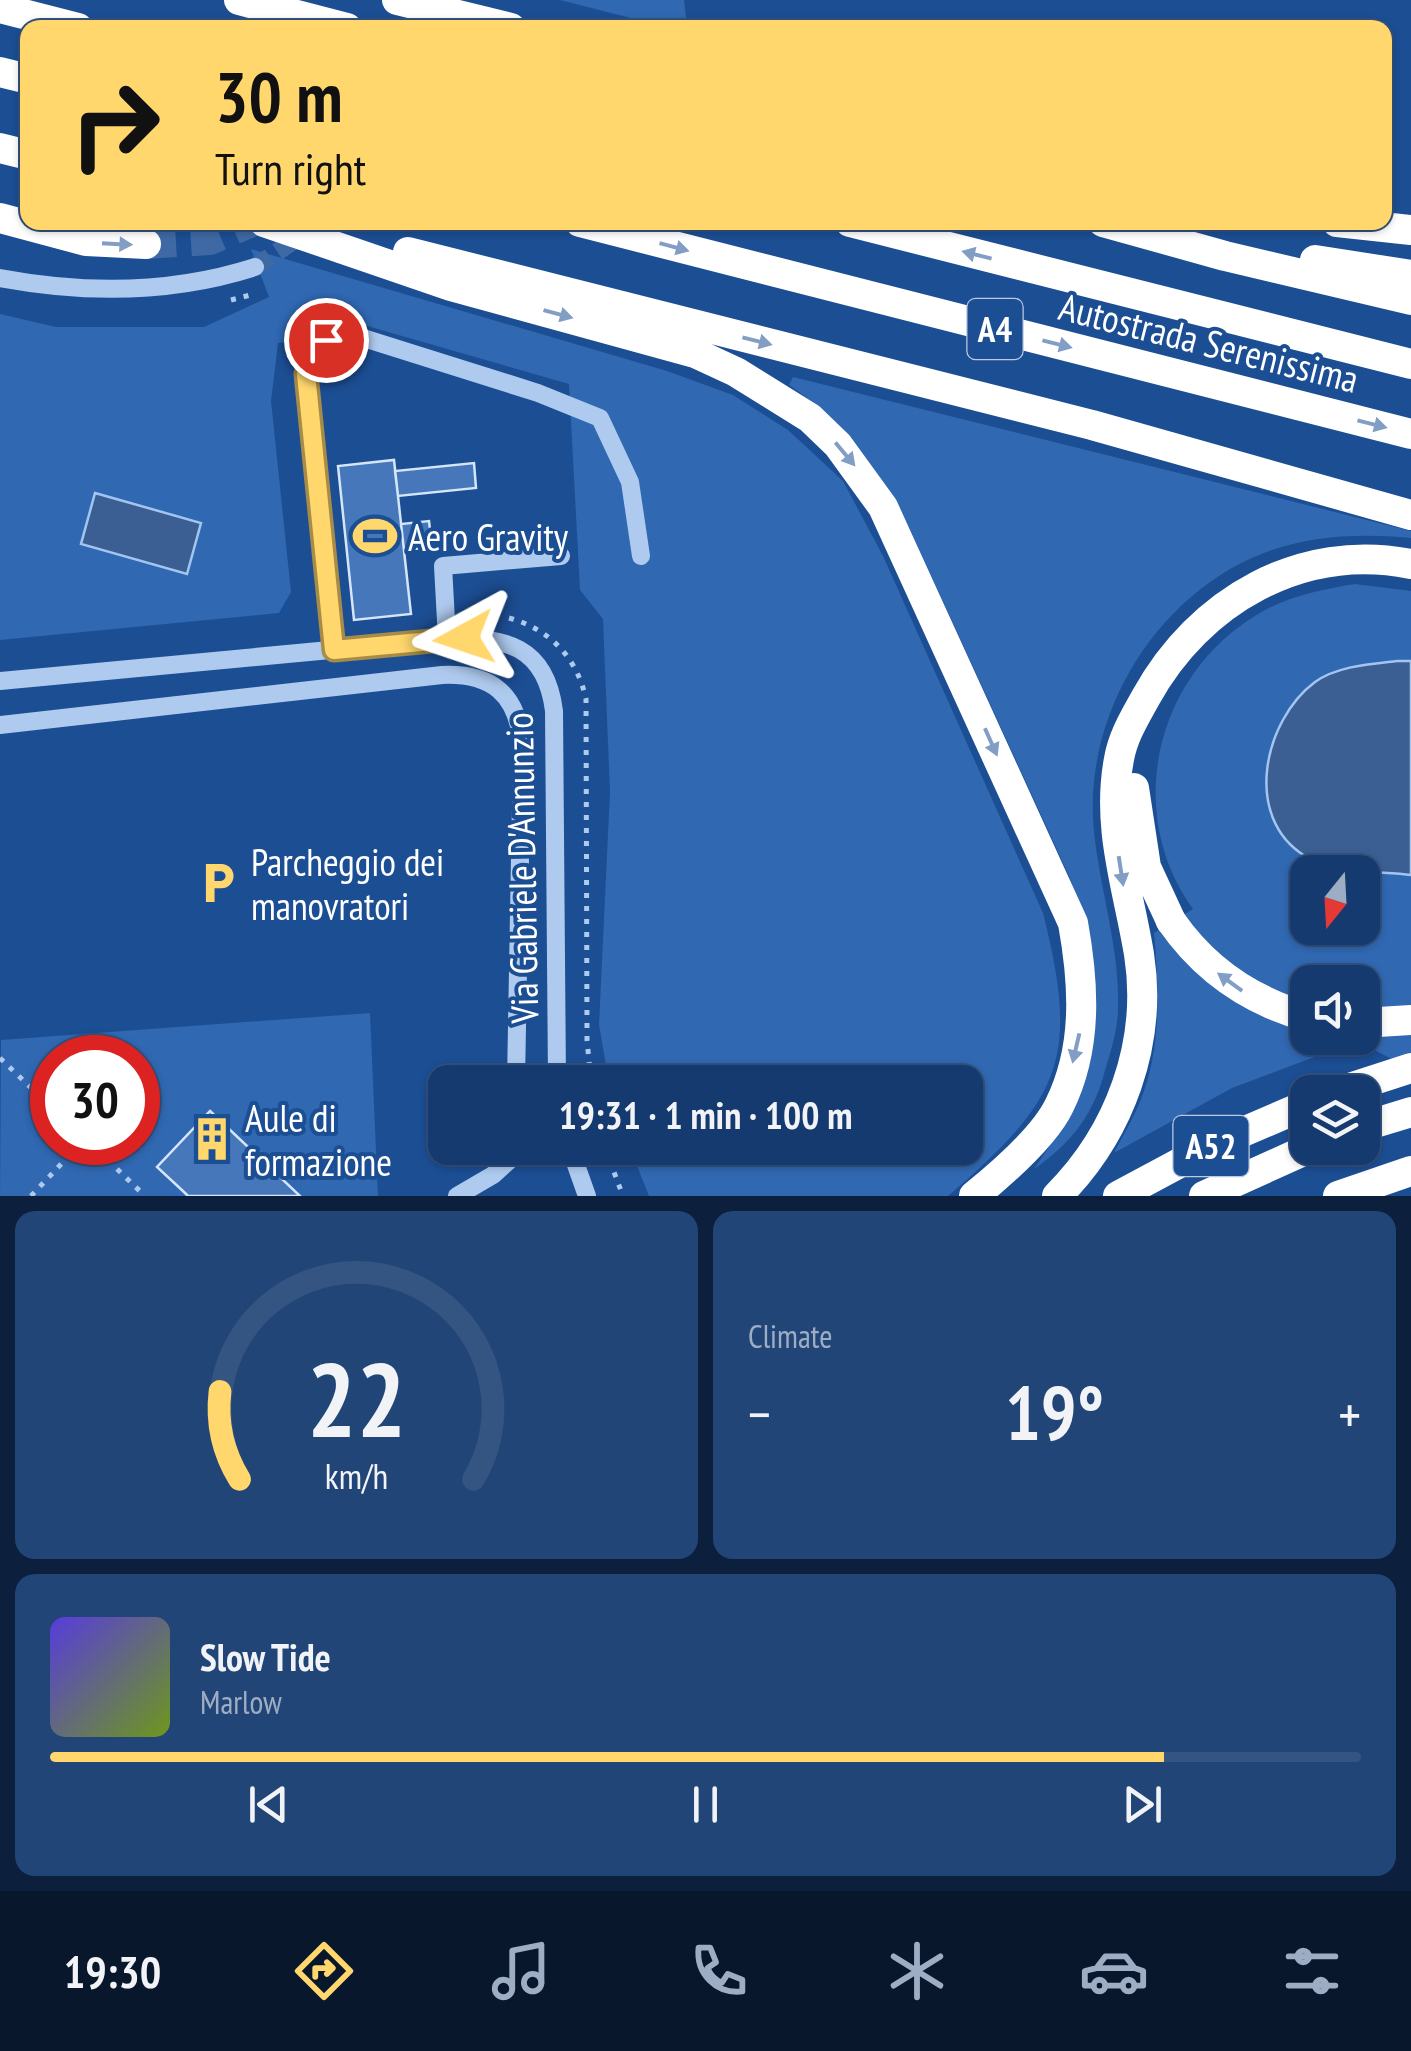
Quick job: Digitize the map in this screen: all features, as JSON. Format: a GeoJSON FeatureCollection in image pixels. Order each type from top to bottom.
{"type":"FeatureCollection","features":[{"type":"Feature","properties":{"kind":"highway"},"geometry":{"type":"LineString","coordinates":[[238,0],[315,20]]}},
{"type":"Feature","properties":{"kind":"highway"},"geometry":{"type":"LineString","coordinates":[[397,0],[478,20]]}},
{"type":"Feature","properties":{"kind":"highway"},"geometry":{"type":"LineString","coordinates":[[0,8],[47,20]]}},
{"type":"Feature","properties":{"kind":"highway"},"geometry":{"type":"LineString","coordinates":[[45,230],[86,241],[146,244]]}},
{"type":"Feature","properties":{"kind":"highway"},"geometry":{"type":"LineString","coordinates":[[287,230],[451,286],[694,353],[736,372],[810,418],[861,473],[901,543],[1072,923],[1083,980],[1080,1044],[1059,1108],[1012,1165],[974,1196]]}},
{"type":"Feature","properties":{"kind":"highway"},"geometry":{"type":"LineString","coordinates":[[322,230],[1092,425],[1411,515]]}},
{"type":"Feature","properties":{"kind":"highway","name":"Autostrada Serenissima"},"geometry":{"type":"LineString","coordinates":[[611,230],[1411,434]]}},
{"type":"Feature","properties":{"kind":"highway","name":"Autostrada Serenissima"},"geometry":{"type":"LineString","coordinates":[[882,230],[1411,364]]}},
{"type":"Feature","properties":{"kind":"highway"},"geometry":{"type":"LineString","coordinates":[[1132,230],[1411,300]]}},
{"type":"Feature","properties":{"kind":"highway"},"geometry":{"type":"LineString","coordinates":[[1176,230],[1281,254],[1411,275]]}},
{"type":"Feature","properties":{"kind":"highway"},"geometry":{"type":"LineString","coordinates":[[1092,425],[1411,496]]}},
{"type":"Feature","properties":{"kind":"highway"},"geometry":{"type":"LineString","coordinates":[[1058,1196],[1098,1149],[1122,1103],[1138,1034],[1139,956],[1122,880],[1117,836],[1118,760],[1126,734],[1156,678],[1192,632],[1216,610],[1267,580],[1322,563],[1360,559],[1411,564]]}},
{"type":"Feature","properties":{"kind":"highway"},"geometry":{"type":"LineString","coordinates":[[1156,678],[1142,729],[1134,788],[1146,867],[1171,921],[1206,963],[1256,999],[1290,1011]]}},
{"type":"Feature","properties":{"kind":"highway"},"geometry":{"type":"LineString","coordinates":[[1380,1022],[1411,1020]]}},
{"type":"Feature","properties":{"kind":"highway"},"geometry":{"type":"LineString","coordinates":[[1380,1078],[1411,1068]]}},
{"type":"Feature","properties":{"kind":"highway","name":"A52"},"geometry":{"type":"LineString","coordinates":[[1118,1196],[1214,1144],[1290,1112]]}},
{"type":"Feature","properties":{"kind":"highway"},"geometry":{"type":"LineString","coordinates":[[1380,1122],[1411,1112]]}},
{"type":"Feature","properties":{"kind":"highway","name":"A52"},"geometry":{"type":"LineString","coordinates":[[1204,1196],[1290,1157]]}},
{"type":"Feature","properties":{"kind":"highway"},"geometry":{"type":"LineString","coordinates":[[1338,1196],[1411,1171]]}},
{"type":"Feature","properties":{"kind":"street"},"geometry":{"type":"LineString","coordinates":[[0,278],[89,289],[142,290],[214,280],[255,267]]}},
{"type":"Feature","properties":{"kind":"street"},"geometry":{"type":"LineString","coordinates":[[334,650],[306,374],[312,351],[332,338],[357,336],[600,418],[630,482],[640,556]]}},
{"type":"Feature","properties":{"kind":"street"},"geometry":{"type":"LineString","coordinates":[[447,638],[443,566],[561,556]]}},
{"type":"Feature","properties":{"kind":"street","name":"Via Gabriele D'Annunzio"},"geometry":{"type":"LineString","coordinates":[[0,682],[447,638],[483,637],[508,642],[528,655],[552,694],[557,1065]]}},
{"type":"Feature","properties":{"kind":"street"},"geometry":{"type":"LineString","coordinates":[[0,725],[442,675],[472,674],[486,680],[509,702],[522,746],[516,1065]]}},
{"type":"Feature","properties":{"kind":"street"},"geometry":{"type":"LineString","coordinates":[[457,1196],[504,1165]]}},
{"type":"Feature","properties":{"kind":"street"},"geometry":{"type":"LineString","coordinates":[[576,1165],[587,1196]]}},
{"type":"Feature","properties":{"kind":"path"},"geometry":{"type":"LineString","coordinates":[[498,616],[529,625],[556,643],[576,668],[586,699],[589,1065]]}},
{"type":"Feature","properties":{"kind":"path"},"geometry":{"type":"LineString","coordinates":[[0,1058],[30,1087]]}},
{"type":"Feature","properties":{"kind":"path"},"geometry":{"type":"LineString","coordinates":[[32,1196],[62,1165]]}},
{"type":"Feature","properties":{"kind":"path"},"geometry":{"type":"LineString","coordinates":[[111,1165],[145,1196]]}},
{"type":"Feature","properties":{"kind":"path"},"geometry":{"type":"LineString","coordinates":[[611,1165],[622,1196]]}},
{"type":"Feature","properties":{"kind":"shaded area"},"geometry":{"type":"Polygon","coordinates":[[[560,0],[684,0],[686,20],[639,20],[560,0]]]}},
{"type":"Feature","properties":{"kind":"shaded area"},"geometry":{"type":"Polygon","coordinates":[[[251,249],[667,371],[733,395],[788,430],[843,481],[883,556],[1043,913],[1054,963],[1060,1005],[1059,1041],[1052,1073],[1016,1131],[983,1165],[983,1065],[606,1065],[599,1025],[610,792],[603,619],[580,590],[569,384],[336,317],[314,320],[288,342],[278,343],[271,401],[291,592],[279,613],[0,640],[0,314],[56,327],[204,327],[269,297],[251,249]]]}},
{"type":"Feature","properties":{"kind":"shaded area"},"geometry":{"type":"Polygon","coordinates":[[[793,377],[1411,531],[1411,538],[1322,538],[1241,563],[1191,597],[1131,669],[1106,726],[1093,788],[1095,843],[1116,960],[1116,1030],[1101,1084],[1088,1113],[1071,1137],[1034,1169],[1076,1097],[1095,1028],[1096,993],[1083,918],[1069,876],[907,523],[842,430],[789,385],[793,377]]]}},
{"type":"Feature","properties":{"kind":"shaded area"},"geometry":{"type":"Polygon","coordinates":[[[95,493],[201,523],[187,574],[81,544],[95,493]]]}},
{"type":"Feature","properties":{"kind":"shaded area"},"geometry":{"type":"Polygon","coordinates":[[[1355,584],[1411,591],[1411,661],[1397,661],[1291,846],[1304,855],[1290,855],[1290,945],[1380,945],[1380,872],[1411,875],[1411,1069],[1380,1053],[1380,965],[1290,965],[1290,1055],[1320,1055],[1232,1088],[1114,1153],[1139,1104],[1152,1063],[1158,998],[1154,933],[1193,909],[1171,870],[1159,828],[1156,785],[1162,743],[1176,703],[1199,666],[1229,634],[1267,609],[1310,593],[1355,584]]]}},
{"type":"Feature","properties":{"kind":"shaded area"},"geometry":{"type":"Polygon","coordinates":[[[1411,661],[1411,875],[1380,872],[1380,855],[1304,855],[1285,839],[1273,818],[1267,794],[1273,743],[1297,699],[1324,677],[1365,665],[1411,661]]]}},
{"type":"Feature","properties":{"kind":"shaded area"},"geometry":{"type":"Polygon","coordinates":[[[370,1013],[378,1196],[0,1196],[1,1040],[30,1038],[30,1165],[160,1165],[160,1035],[69,1035],[370,1013]]]}},
{"type":"Feature","properties":{"kind":"shaded area"},"geometry":{"type":"Polygon","coordinates":[[[637,1165],[983,1165],[948,1196],[649,1196],[637,1165]]]}},
{"type":"Feature","properties":{"kind":"building"},"geometry":{"type":"Polygon","coordinates":[[[394,460],[411,614],[354,620],[338,466],[394,460]]]}},
{"type":"Feature","properties":{"kind":"building"},"geometry":{"type":"Polygon","coordinates":[[[474,463],[476,488],[398,496],[395,471],[474,463]]]}},
{"type":"Feature","properties":{"kind":"building"},"geometry":{"type":"Polygon","coordinates":[[[429,521],[432,547],[404,550],[401,524],[429,521]]]}},
{"type":"Feature","properties":{"kind":"building","name":"Aule di formazione"},"geometry":{"type":"Polygon","coordinates":[[[210,1111],[300,1196],[188,1196],[157,1167],[210,1111]]]}},
{"type":"Feature","properties":{"kind":"tunnel"},"geometry":{"type":"LineString","coordinates":[[146,244],[210,240],[233,230]]}},
{"type":"Feature","properties":{"kind":"tunnel"},"geometry":{"type":"LineString","coordinates":[[255,267],[309,230]]}},
{"type":"Feature","properties":{"kind":"place","name":"Aero Gravity"},"geometry":{"type":"Point","coordinates":[375,536]}},
{"type":"Feature","properties":{"kind":"place","name":"Parcheggio dei manovratori"},"geometry":{"type":"Point","coordinates":[218,883]}},
{"type":"Feature","properties":{"kind":"place","name":"Aule di formazione"},"geometry":{"type":"Point","coordinates":[212,1139]}},
{"type":"Feature","properties":{"kind":"route"},"geometry":{"type":"LineString","coordinates":[[326,340],[312,351],[306,374],[334,650],[464,638]]}}]}
